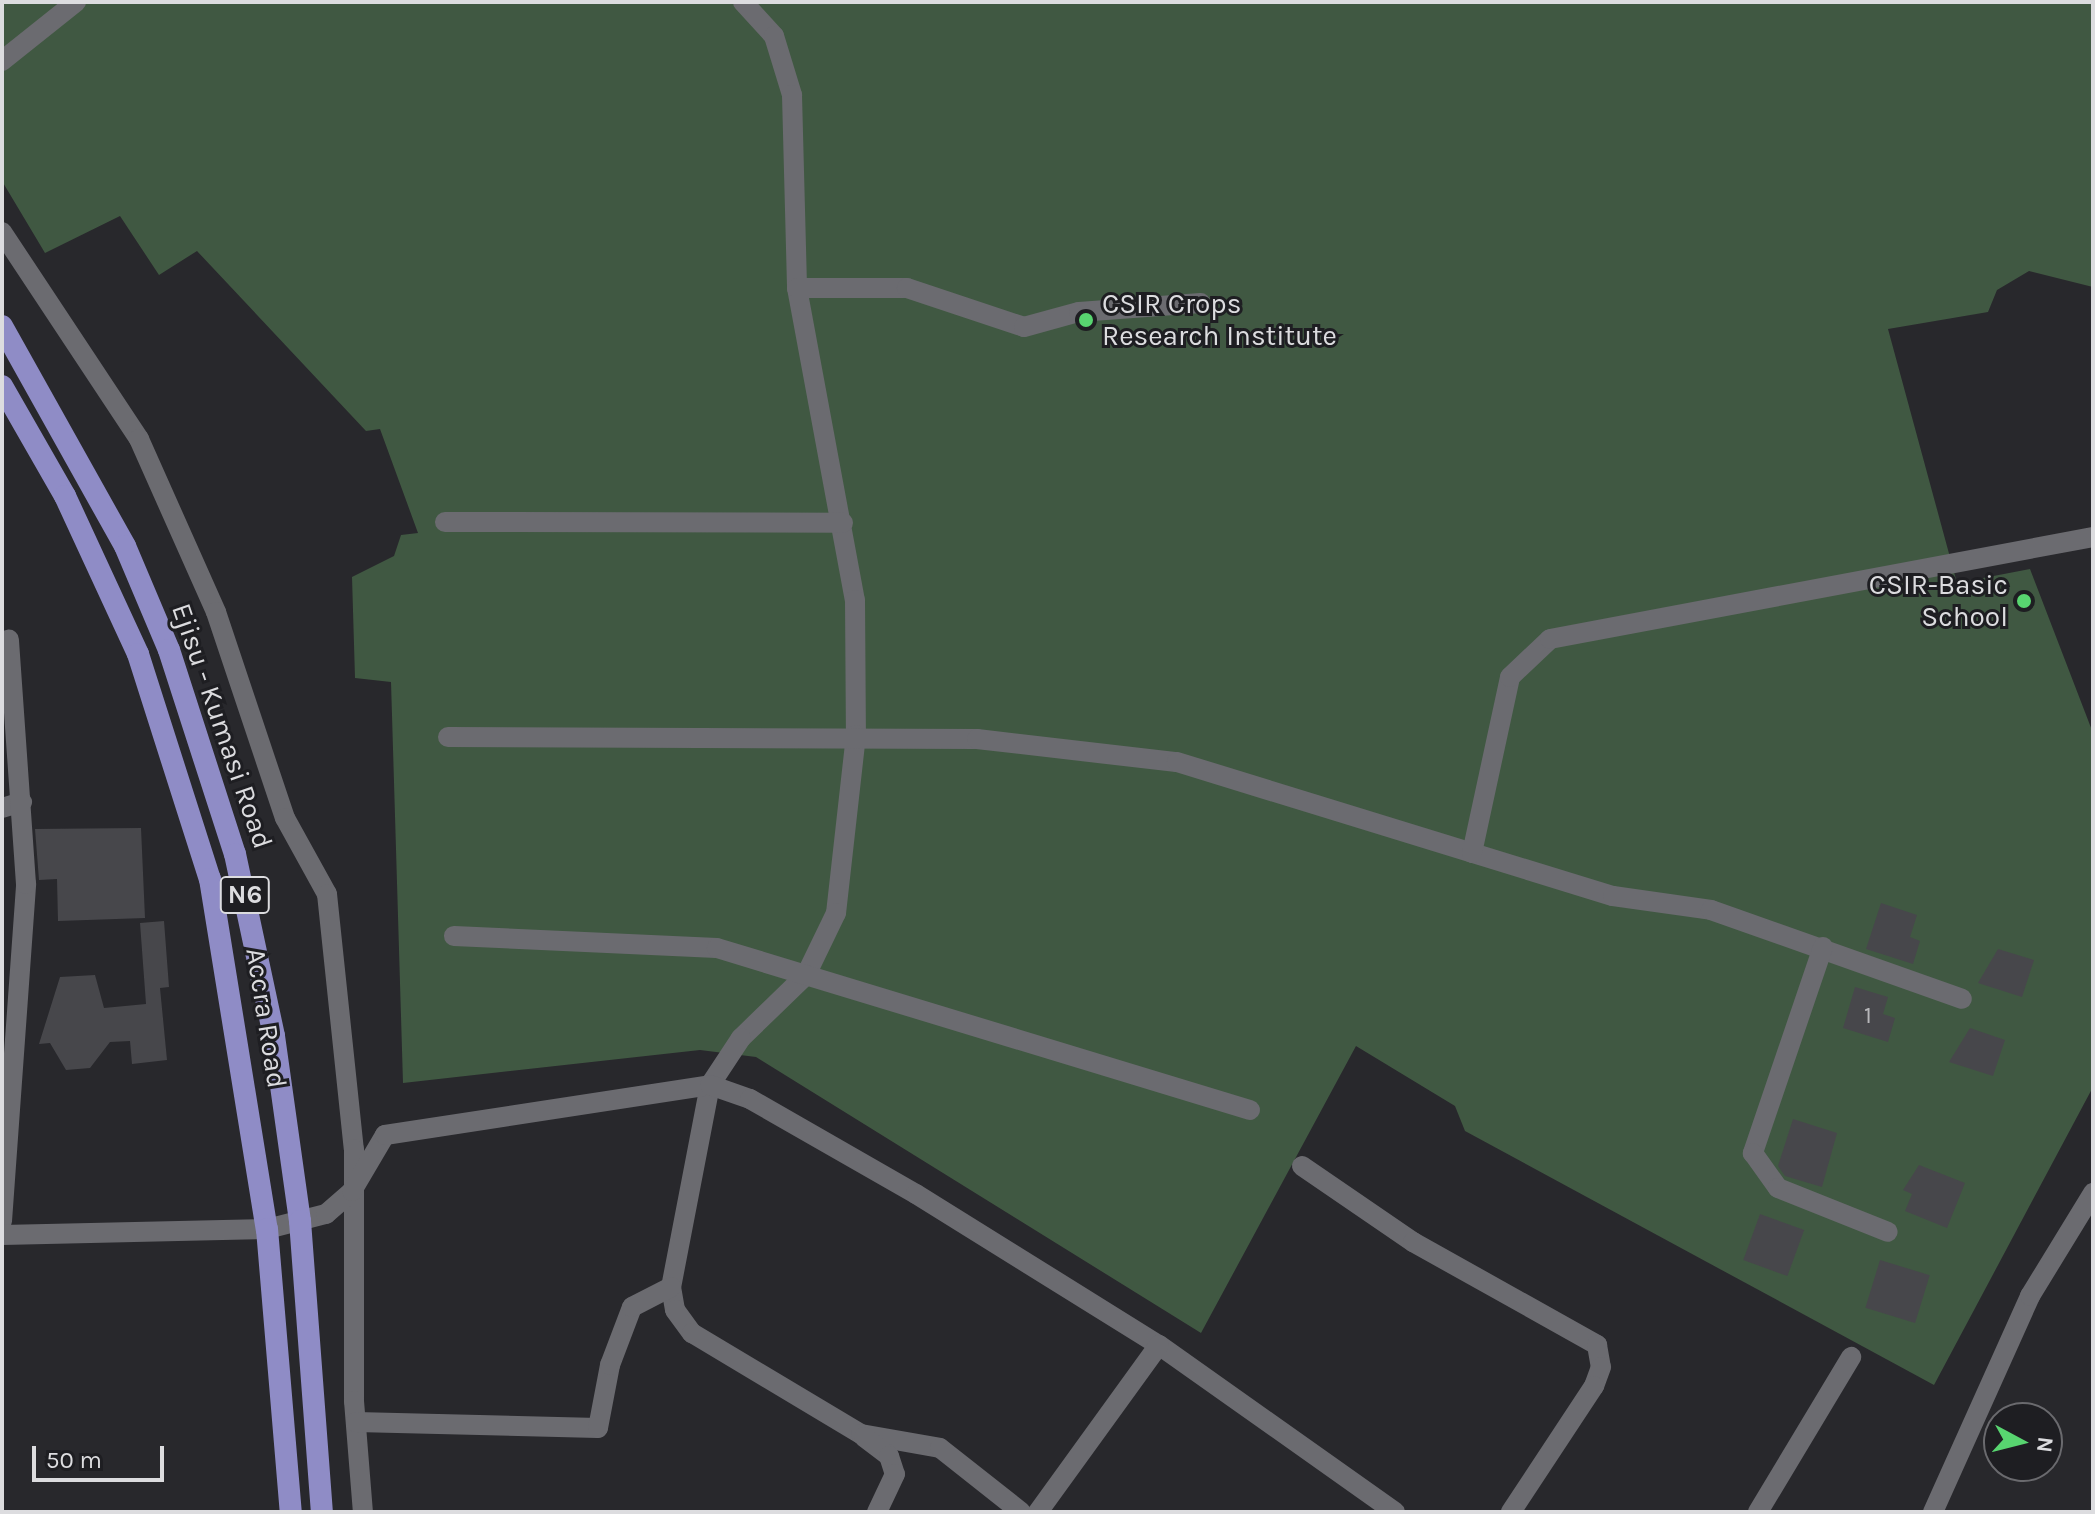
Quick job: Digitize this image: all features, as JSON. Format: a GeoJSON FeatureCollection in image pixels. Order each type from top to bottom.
{"type":"FeatureCollection","features":[{"type":"Feature","properties":{"kind":"highway","name":"Ejisu - Kumasi Road"},"geometry":{"type":"LineString","coordinates":[[2,326],[125,546],[209,765],[257,943],[300,1221],[322,1512]]}},
{"type":"Feature","properties":{"kind":"highway","name":"Accra Road"},"geometry":{"type":"LineString","coordinates":[[2,386],[99,566],[183,783],[227,960],[267,1229],[291,1512]]}},
{"type":"Feature","properties":{"kind":"street"},"geometry":{"type":"LineString","coordinates":[[2,61],[76,2]]}},
{"type":"Feature","properties":{"kind":"street"},"geometry":{"type":"LineString","coordinates":[[743,2],[774,36],[792,95],[797,288],[855,600],[856,735],[836,913],[806,975],[741,1038],[710,1085],[671,1287],[675,1310],[692,1333],[861,1434],[889,1456],[895,1474],[877,1512]]}},
{"type":"Feature","properties":{"kind":"street"},"geometry":{"type":"LineString","coordinates":[[2,232],[139,439],[216,612],[285,818],[327,894],[352,1191],[356,1422],[363,1512]]}},
{"type":"Feature","properties":{"kind":"street"},"geometry":{"type":"LineString","coordinates":[[797,288],[907,288],[1024,327],[1079,312],[1201,303]]}},
{"type":"Feature","properties":{"kind":"street"},"geometry":{"type":"LineString","coordinates":[[445,522],[843,523]]}},
{"type":"Feature","properties":{"kind":"street"},"geometry":{"type":"LineString","coordinates":[[1472,853],[1510,677],[1550,639],[2093,537]]}},
{"type":"Feature","properties":{"kind":"street"},"geometry":{"type":"LineString","coordinates":[[2,1221],[26,884],[12,805],[9,640]]}},
{"type":"Feature","properties":{"kind":"street"},"geometry":{"type":"LineString","coordinates":[[448,737],[856,735],[977,739],[1177,762],[1613,896],[1711,910],[1823,947],[1962,999]]}},
{"type":"Feature","properties":{"kind":"street"},"geometry":{"type":"LineString","coordinates":[[454,936],[668,941],[806,975],[1250,1110]]}},
{"type":"Feature","properties":{"kind":"street"},"geometry":{"type":"LineString","coordinates":[[1823,947],[1753,1153],[1760,1172],[1778,1188],[1888,1232]]}},
{"type":"Feature","properties":{"kind":"street"},"geometry":{"type":"LineString","coordinates":[[2,1235],[267,1229],[326,1214],[352,1191],[385,1135],[710,1085],[750,1099],[902,1186],[1159,1345],[1395,1512]]}},
{"type":"Feature","properties":{"kind":"street"},"geometry":{"type":"LineString","coordinates":[[1302,1166],[1463,1272],[1597,1345],[1594,1386],[1511,1512]]}},
{"type":"Feature","properties":{"kind":"street"},"geometry":{"type":"LineString","coordinates":[[1933,1512],[2030,1296],[2093,1193]]}},
{"type":"Feature","properties":{"kind":"street"},"geometry":{"type":"LineString","coordinates":[[356,1422],[598,1428],[610,1365],[632,1307],[671,1287]]}},
{"type":"Feature","properties":{"kind":"street"},"geometry":{"type":"LineString","coordinates":[[1038,1512],[1159,1345]]}},
{"type":"Feature","properties":{"kind":"street"},"geometry":{"type":"LineString","coordinates":[[1758,1512],[1851,1357]]}},
{"type":"Feature","properties":{"kind":"street"},"geometry":{"type":"LineString","coordinates":[[861,1434],[940,1448],[1021,1512]]}},
{"type":"Feature","properties":{"kind":"green space"},"geometry":{"type":"Polygon","coordinates":[[[2,2],[2093,2],[2093,287],[2029,271],[1997,290],[1988,312],[1888,329],[1957,583],[2030,569],[2093,733],[2093,1087],[1934,1385],[1465,1131],[1455,1106],[1356,1046],[1201,1333],[756,1057],[700,1050],[403,1083],[391,682],[355,678],[352,577],[394,556],[401,535],[418,533],[380,429],[366,431],[197,251],[159,275],[120,216],[45,253],[2,181],[2,2]]]}},
{"type":"Feature","properties":{"kind":"building"},"geometry":{"type":"Polygon","coordinates":[[[141,828],[145,918],[58,921],[57,879],[39,880],[35,829],[141,828]]]}},
{"type":"Feature","properties":{"kind":"building"},"geometry":{"type":"Polygon","coordinates":[[[1881,903],[1917,915],[1910,937],[1920,941],[1913,964],[1866,949],[1881,903]]]}},
{"type":"Feature","properties":{"kind":"building"},"geometry":{"type":"Polygon","coordinates":[[[164,921],[169,987],[160,988],[167,1060],[132,1064],[130,1041],[110,1042],[90,1068],[66,1070],[50,1043],[39,1044],[60,977],[95,975],[104,1008],[146,1004],[140,923],[164,921]]]}},
{"type":"Feature","properties":{"kind":"building"},"geometry":{"type":"Polygon","coordinates":[[[1998,949],[2034,960],[2022,997],[1978,983],[1998,949]]]}},
{"type":"Feature","properties":{"kind":"building"},"geometry":{"type":"Polygon","coordinates":[[[1855,987],[1888,997],[1883,1014],[1895,1018],[1888,1042],[1843,1028],[1855,987]]]}},
{"type":"Feature","properties":{"kind":"building"},"geometry":{"type":"Polygon","coordinates":[[[1970,1028],[2005,1040],[1993,1076],[1949,1062],[1970,1028]]]}},
{"type":"Feature","properties":{"kind":"building"},"geometry":{"type":"Polygon","coordinates":[[[1793,1119],[1837,1133],[1822,1187],[1785,1176],[1778,1166],[1793,1119]]]}},
{"type":"Feature","properties":{"kind":"building"},"geometry":{"type":"Polygon","coordinates":[[[1919,1165],[1965,1183],[1947,1228],[1905,1211],[1912,1194],[1903,1190],[1919,1165]]]}},
{"type":"Feature","properties":{"kind":"building"},"geometry":{"type":"Polygon","coordinates":[[[1760,1214],[1804,1230],[1787,1276],[1743,1260],[1760,1214]]]}},
{"type":"Feature","properties":{"kind":"building"},"geometry":{"type":"Polygon","coordinates":[[[1880,1260],[1930,1275],[1915,1323],[1865,1308],[1880,1260]]]}},
{"type":"Feature","properties":{"kind":"place","name":"CSIR Crops Research Institute"},"geometry":{"type":"Point","coordinates":[1086,320]}},
{"type":"Feature","properties":{"kind":"place","name":"CSIR-Basic School"},"geometry":{"type":"Point","coordinates":[2024,601]}}]}
